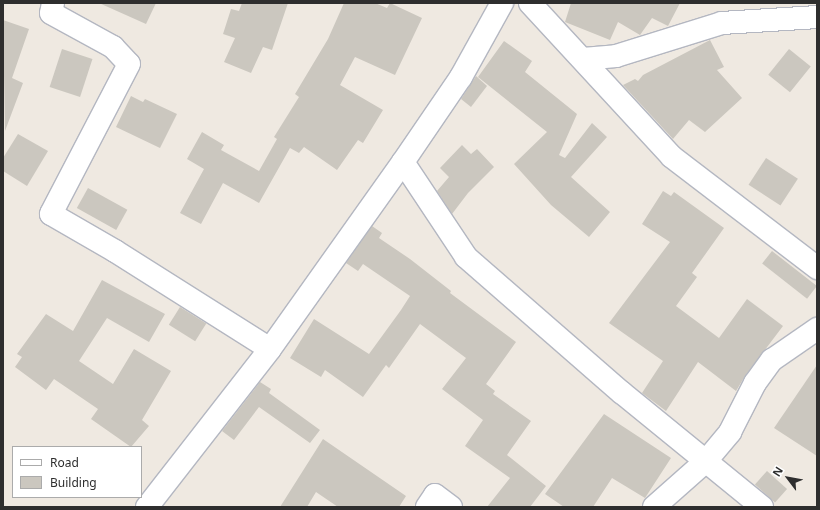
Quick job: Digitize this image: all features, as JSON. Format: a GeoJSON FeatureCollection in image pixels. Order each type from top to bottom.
{"type":"FeatureCollection","features":[{"type":"Feature","properties":{"kind":"street"},"geometry":{"type":"LineString","coordinates":[[53,3],[51,12],[113,47],[128,64],[51,214],[115,251],[270,349]]}},
{"type":"Feature","properties":{"kind":"street"},"geometry":{"type":"LineString","coordinates":[[147,507],[270,349],[403,162],[461,77],[502,3]]}},
{"type":"Feature","properties":{"kind":"street"},"geometry":{"type":"LineString","coordinates":[[530,3],[672,157],[817,268]]}},
{"type":"Feature","properties":{"kind":"street"},"geometry":{"type":"LineString","coordinates":[[583,59],[616,56],[722,23],[817,16]]}},
{"type":"Feature","properties":{"kind":"street"},"geometry":{"type":"LineString","coordinates":[[403,162],[466,257],[762,507]]}},
{"type":"Feature","properties":{"kind":"street"},"geometry":{"type":"LineString","coordinates":[[654,507],[706,461],[730,432],[755,383],[772,360],[817,329]]}},
{"type":"Feature","properties":{"kind":"street"},"geometry":{"type":"LineString","coordinates":[[427,507],[434,495],[451,507]]}},
{"type":"Feature","properties":{"kind":"building"},"geometry":{"type":"Polygon","coordinates":[[[99,3],[156,3],[146,24],[99,3]]]}},
{"type":"Feature","properties":{"kind":"building"},"geometry":{"type":"Polygon","coordinates":[[[242,3],[288,3],[272,50],[263,47],[251,73],[224,62],[235,38],[223,34],[231,9],[239,11],[242,3]]]}},
{"type":"Feature","properties":{"kind":"building"},"geometry":{"type":"Polygon","coordinates":[[[344,3],[375,3],[387,8],[390,3],[422,18],[395,75],[355,57],[340,85],[383,110],[363,143],[358,140],[337,170],[304,147],[299,153],[290,148],[259,203],[223,183],[201,224],[180,213],[204,169],[187,159],[202,132],[224,145],[221,150],[259,171],[277,139],[274,137],[299,97],[295,94],[328,39],[344,3]]]}},
{"type":"Feature","properties":{"kind":"building"},"geometry":{"type":"Polygon","coordinates":[[[571,3],[680,3],[668,26],[652,18],[640,35],[618,22],[610,40],[565,22],[571,3]]]}},
{"type":"Feature","properties":{"kind":"building"},"geometry":{"type":"Polygon","coordinates":[[[3,20],[29,29],[12,78],[23,83],[5,131],[3,20]]]}},
{"type":"Feature","properties":{"kind":"building"},"geometry":{"type":"Polygon","coordinates":[[[710,40],[724,67],[717,70],[742,98],[705,132],[689,120],[673,139],[623,85],[635,79],[638,81],[643,75],[710,40]]]}},
{"type":"Feature","properties":{"kind":"building"},"geometry":{"type":"Polygon","coordinates":[[[504,41],[532,61],[525,72],[577,114],[559,155],[565,158],[592,123],[607,137],[571,177],[610,212],[589,237],[551,205],[514,164],[547,132],[478,77],[504,41]]]}},
{"type":"Feature","properties":{"kind":"building"},"geometry":{"type":"Polygon","coordinates":[[[62,49],[92,59],[80,97],[50,87],[62,49]]]}},
{"type":"Feature","properties":{"kind":"building"},"geometry":{"type":"Polygon","coordinates":[[[789,49],[811,67],[790,92],[768,75],[789,49]]]}},
{"type":"Feature","properties":{"kind":"building"},"geometry":{"type":"Polygon","coordinates":[[[476,76],[487,86],[471,107],[461,99],[476,76]]]}},
{"type":"Feature","properties":{"kind":"building"},"geometry":{"type":"Polygon","coordinates":[[[131,96],[143,102],[145,99],[177,114],[160,148],[116,127],[131,96]]]}},
{"type":"Feature","properties":{"kind":"building"},"geometry":{"type":"Polygon","coordinates":[[[18,134],[48,151],[27,186],[3,171],[3,158],[18,134]]]}},
{"type":"Feature","properties":{"kind":"building"},"geometry":{"type":"Polygon","coordinates":[[[462,145],[471,154],[477,149],[494,167],[468,193],[452,214],[437,191],[449,177],[440,168],[462,145]]]}},
{"type":"Feature","properties":{"kind":"building"},"geometry":{"type":"Polygon","coordinates":[[[766,158],[798,179],[780,206],[749,185],[766,158]]]}},
{"type":"Feature","properties":{"kind":"building"},"geometry":{"type":"Polygon","coordinates":[[[88,188],[127,210],[116,230],[77,208],[88,188]]]}},
{"type":"Feature","properties":{"kind":"building"},"geometry":{"type":"Polygon","coordinates":[[[663,191],[671,196],[674,192],[724,228],[692,273],[697,277],[676,306],[719,338],[747,299],[783,326],[745,376],[736,391],[698,362],[666,411],[642,393],[663,361],[609,323],[670,242],[642,224],[663,191]]]}},
{"type":"Feature","properties":{"kind":"building"},"geometry":{"type":"Polygon","coordinates":[[[372,226],[382,233],[379,238],[410,259],[451,291],[450,293],[516,342],[486,384],[495,391],[493,394],[531,421],[507,455],[546,486],[530,507],[487,507],[510,478],[465,446],[483,420],[442,389],[466,358],[420,324],[389,368],[386,365],[363,397],[325,370],[321,377],[290,358],[314,319],[369,354],[410,296],[363,264],[358,271],[346,263],[372,226]]]}},
{"type":"Feature","properties":{"kind":"building"},"geometry":{"type":"Polygon","coordinates":[[[772,251],[817,286],[807,299],[762,264],[772,251]]]}},
{"type":"Feature","properties":{"kind":"building"},"geometry":{"type":"Polygon","coordinates":[[[102,280],[165,314],[149,342],[107,318],[79,361],[113,384],[134,349],[171,371],[142,420],[149,426],[132,446],[130,446],[91,419],[98,409],[54,379],[46,390],[15,367],[22,357],[17,354],[46,314],[73,331],[102,280]]]}},
{"type":"Feature","properties":{"kind":"building"},"geometry":{"type":"Polygon","coordinates":[[[180,307],[206,323],[195,341],[169,325],[180,307]]]}},
{"type":"Feature","properties":{"kind":"building"},"geometry":{"type":"Polygon","coordinates":[[[817,365],[817,456],[774,428],[817,365]]]}},
{"type":"Feature","properties":{"kind":"building"},"geometry":{"type":"Polygon","coordinates":[[[260,382],[271,389],[269,393],[320,430],[310,443],[259,407],[234,440],[222,431],[260,382]]]}},
{"type":"Feature","properties":{"kind":"building"},"geometry":{"type":"Polygon","coordinates":[[[604,414],[671,458],[645,498],[612,478],[593,507],[564,507],[545,494],[604,414]]]}},
{"type":"Feature","properties":{"kind":"building"},"geometry":{"type":"Polygon","coordinates":[[[323,439],[406,496],[399,507],[338,507],[316,492],[307,507],[280,507],[323,439]]]}},
{"type":"Feature","properties":{"kind":"building"},"geometry":{"type":"Polygon","coordinates":[[[767,471],[787,489],[775,502],[755,484],[767,471]]]}}]}
